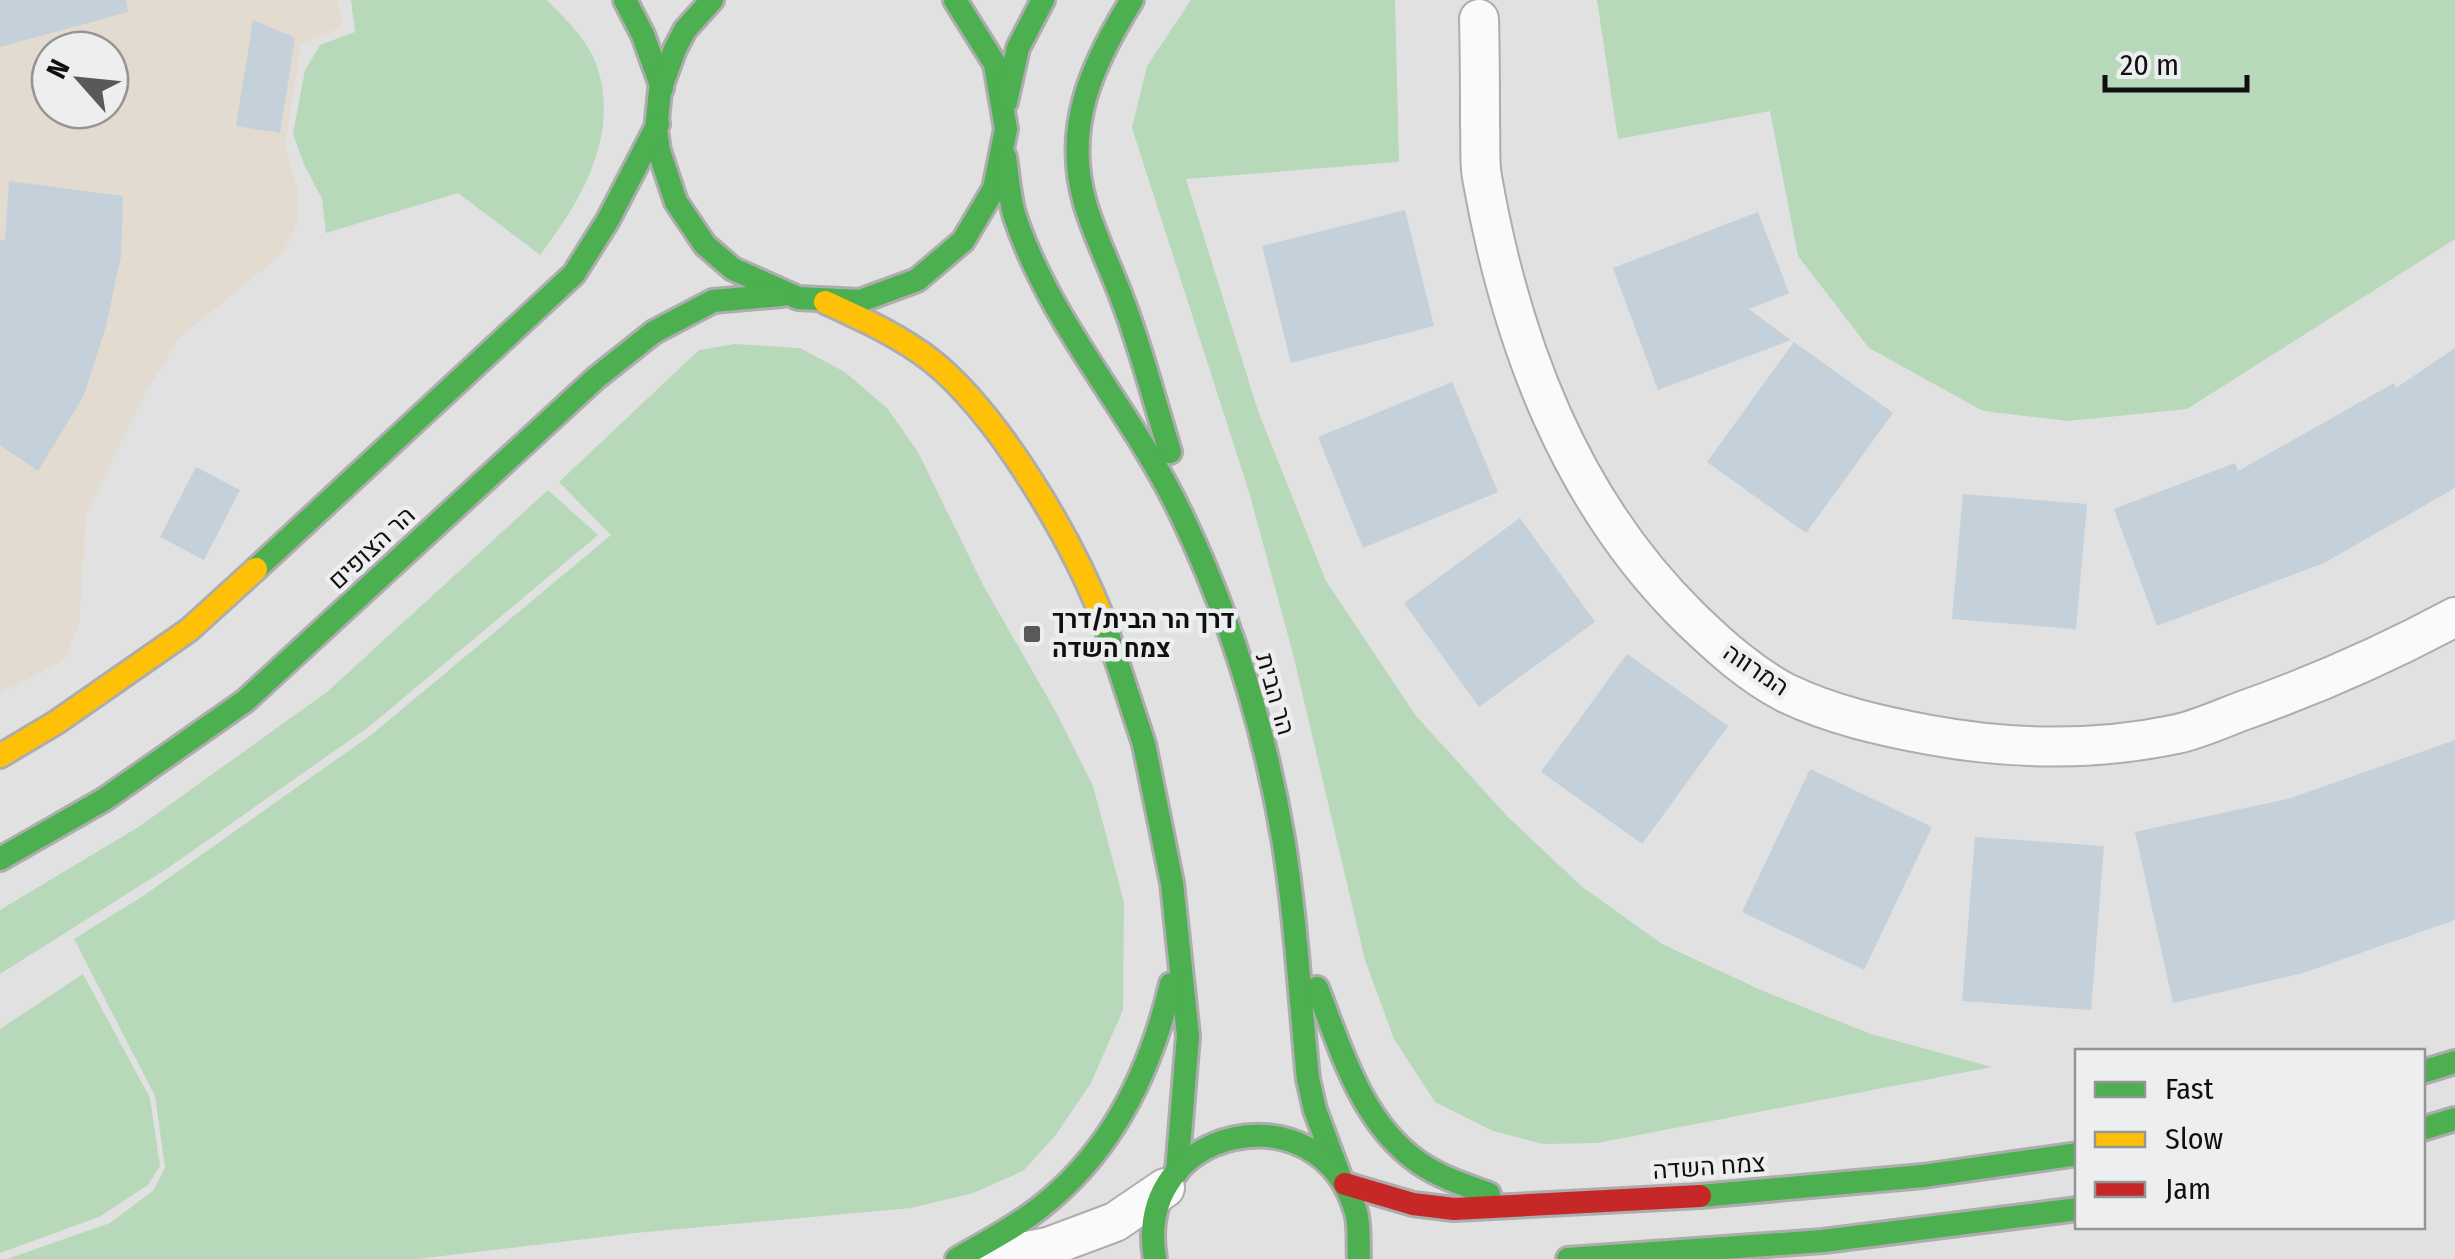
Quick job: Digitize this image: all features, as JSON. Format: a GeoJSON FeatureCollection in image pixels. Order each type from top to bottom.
{"type":"FeatureCollection","features":[{"type":"Feature","properties":{"kind":"main road"},"geometry":{"type":"LineString","coordinates":[[625,0],[662,88]]}},
{"type":"Feature","properties":{"kind":"main road"},"geometry":{"type":"LineString","coordinates":[[712,0],[700,10],[668,63],[662,88],[657,144],[665,180],[681,217],[710,253],[756,285],[782,295],[825,302],[892,332],[949,376],[1008,447],[1043,500],[1078,564],[1123,679],[1159,802],[1179,933],[1188,1035],[1171,1180]]}},
{"type":"Feature","properties":{"kind":"main road"},"geometry":{"type":"LineString","coordinates":[[955,0],[975,22],[989,46],[1006,102]]}},
{"type":"Feature","properties":{"kind":"main road"},"geometry":{"type":"LineString","coordinates":[[825,302],[884,294],[926,275],[974,228],[994,195],[1005,157],[1006,102],[1018,48],[1043,0]]}},
{"type":"Feature","properties":{"kind":"main road"},"geometry":{"type":"LineString","coordinates":[[1132,0],[1095,68],[1084,98],[1076,134],[1078,170],[1088,212],[1129,316],[1210,584]]}},
{"type":"Feature","properties":{"kind":"main road"},"geometry":{"type":"LineString","coordinates":[[0,756],[57,722],[190,630],[561,287],[574,274],[608,220],[658,124]]}},
{"type":"Feature","properties":{"kind":"main road","name":"הר הבית"},"geometry":{"type":"LineString","coordinates":[[1005,157],[1013,213],[1030,256],[1062,319],[1158,467],[1210,584],[1253,712],[1278,814],[1308,1080],[1315,1110],[1356,1206],[1361,1242],[1358,1259]]}},
{"type":"Feature","properties":{"kind":"main road","name":"הר הצופים"},"geometry":{"type":"LineString","coordinates":[[0,859],[105,798],[245,701],[596,378],[654,332],[713,301],[782,295]]}},
{"type":"Feature","properties":{"kind":"main road"},"geometry":{"type":"LineString","coordinates":[[1292,921],[1369,1110],[1395,1147],[1430,1172],[1460,1186],[1540,1206]]}},
{"type":"Feature","properties":{"kind":"main road"},"geometry":{"type":"LineString","coordinates":[[957,1259],[1042,1207],[1099,1151],[1130,1103],[1149,1056],[1167,1004],[1179,933]]}},
{"type":"Feature","properties":{"kind":"main road"},"geometry":{"type":"LineString","coordinates":[[2425,1071],[2455,1062]]}},
{"type":"Feature","properties":{"kind":"main road"},"geometry":{"type":"LineString","coordinates":[[2425,1128],[2455,1119]]}},
{"type":"Feature","properties":{"kind":"main road"},"geometry":{"type":"LineString","coordinates":[[1155,1259],[1153,1222],[1171,1180],[1188,1159],[1219,1141],[1255,1133],[1291,1139],[1312,1150],[1342,1179]]}},
{"type":"Feature","properties":{"kind":"main road","name":"צמח השדה"},"geometry":{"type":"LineString","coordinates":[[1342,1179],[1413,1204],[1454,1210],[1866,1184],[2075,1154]]}},
{"type":"Feature","properties":{"kind":"main road"},"geometry":{"type":"LineString","coordinates":[[1568,1259],[1699,1255],[1950,1229],[2075,1209]]}},
{"type":"Feature","properties":{"kind":"street","name":"המרווה"},"geometry":{"type":"LineString","coordinates":[[1479,19],[1481,173],[1504,280],[1528,361],[1562,444],[1611,526],[1665,594],[1728,654],[1784,692],[1836,713],[1949,738],[2014,747],[2091,746],[2180,733],[2246,710],[2376,658],[2455,617]]}},
{"type":"Feature","properties":{"kind":"street"},"geometry":{"type":"LineString","coordinates":[[985,1259],[1048,1247],[1115,1222],[1171,1180]]}},
{"type":"Feature","properties":{"kind":"shaded area"},"geometry":{"type":"Polygon","coordinates":[[[0,0],[338,0],[342,26],[301,44],[285,147],[297,187],[298,220],[283,253],[180,337],[144,395],[86,514],[79,623],[64,660],[0,693],[0,0]]]}},
{"type":"Feature","properties":{"kind":"green space"},"geometry":{"type":"Polygon","coordinates":[[[351,0],[547,0],[583,40],[598,69],[603,95],[599,145],[581,191],[540,255],[458,193],[326,233],[322,199],[293,134],[305,70],[320,45],[355,32],[351,0]]]}},
{"type":"Feature","properties":{"kind":"green space"},"geometry":{"type":"Polygon","coordinates":[[[1191,0],[1395,0],[1399,162],[1186,179],[1258,411],[1326,581],[1416,716],[1507,816],[1581,886],[1662,944],[1763,991],[1871,1034],[1992,1067],[1597,1143],[1543,1144],[1493,1131],[1435,1102],[1394,1039],[1365,960],[1293,654],[1249,492],[1132,128],[1147,66],[1191,0]]]}},
{"type":"Feature","properties":{"kind":"green space"},"geometry":{"type":"Polygon","coordinates":[[[1597,0],[2455,0],[2455,239],[2187,409],[2068,421],[1983,411],[1869,348],[1798,256],[1770,111],[1618,139],[1597,0]]]}},
{"type":"Feature","properties":{"kind":"green space"},"geometry":{"type":"Polygon","coordinates":[[[735,344],[800,348],[845,372],[887,408],[918,452],[983,585],[1056,712],[1093,786],[1124,902],[1123,1010],[1091,1083],[1055,1136],[1023,1171],[973,1193],[911,1208],[635,1233],[417,1259],[7,1259],[110,1223],[154,1190],[165,1167],[155,1096],[74,939],[143,896],[371,735],[611,535],[559,482],[699,350],[735,344]]]}},
{"type":"Feature","properties":{"kind":"green space"},"geometry":{"type":"Polygon","coordinates":[[[548,490],[598,535],[370,726],[168,868],[0,974],[0,910],[140,826],[327,692],[548,490]]]}},
{"type":"Feature","properties":{"kind":"green space"},"geometry":{"type":"Polygon","coordinates":[[[83,974],[150,1098],[160,1166],[148,1185],[99,1217],[0,1253],[0,1029],[83,974]]]}},
{"type":"Feature","properties":{"kind":"building"},"geometry":{"type":"Polygon","coordinates":[[[0,0],[126,0],[128,12],[62,30],[30,30],[30,39],[0,47],[0,0]]]}},
{"type":"Feature","properties":{"kind":"building"},"geometry":{"type":"Polygon","coordinates":[[[253,20],[295,38],[280,133],[236,126],[253,20]]]}},
{"type":"Feature","properties":{"kind":"building"},"geometry":{"type":"Polygon","coordinates":[[[9,181],[123,196],[121,256],[106,326],[84,395],[38,471],[0,445],[0,239],[5,241],[9,181]]]}},
{"type":"Feature","properties":{"kind":"building"},"geometry":{"type":"Polygon","coordinates":[[[1405,210],[1434,326],[1291,363],[1262,246],[1405,210]]]}},
{"type":"Feature","properties":{"kind":"building"},"geometry":{"type":"Polygon","coordinates":[[[1758,212],[1789,293],[1749,309],[1791,340],[1658,390],[1613,268],[1758,212]]]}},
{"type":"Feature","properties":{"kind":"building"},"geometry":{"type":"Polygon","coordinates":[[[1794,342],[1893,413],[1806,533],[1707,462],[1794,342]]]}},
{"type":"Feature","properties":{"kind":"building"},"geometry":{"type":"Polygon","coordinates":[[[2455,348],[2455,488],[2324,563],[2157,626],[2114,509],[2235,463],[2238,471],[2394,383],[2396,388],[2455,348]]]}},
{"type":"Feature","properties":{"kind":"building"},"geometry":{"type":"Polygon","coordinates":[[[1452,382],[1498,492],[1363,548],[1318,437],[1452,382]]]}},
{"type":"Feature","properties":{"kind":"building"},"geometry":{"type":"Polygon","coordinates":[[[196,467],[240,490],[204,560],[160,537],[196,467]]]}},
{"type":"Feature","properties":{"kind":"building"},"geometry":{"type":"Polygon","coordinates":[[[1963,494],[2087,504],[2076,629],[1952,619],[1963,494]]]}},
{"type":"Feature","properties":{"kind":"building"},"geometry":{"type":"Polygon","coordinates":[[[1520,518],[1595,622],[1479,707],[1404,603],[1520,518]]]}},
{"type":"Feature","properties":{"kind":"building"},"geometry":{"type":"Polygon","coordinates":[[[1627,654],[1728,726],[1642,844],[1541,772],[1627,654]]]}},
{"type":"Feature","properties":{"kind":"building"},"geometry":{"type":"Polygon","coordinates":[[[2455,740],[2455,920],[2303,973],[2173,1003],[2135,832],[2291,798],[2455,740]]]}},
{"type":"Feature","properties":{"kind":"building"},"geometry":{"type":"Polygon","coordinates":[[[1810,769],[1932,827],[1864,970],[1742,912],[1810,769]]]}},
{"type":"Feature","properties":{"kind":"building"},"geometry":{"type":"Polygon","coordinates":[[[1975,837],[2104,846],[2091,1010],[1962,1001],[1975,837]]]}},
{"type":"Feature","properties":{"kind":"traffic: fast"},"geometry":{"type":"LineString","coordinates":[[625,0],[643,35],[662,88]]}},
{"type":"Feature","properties":{"kind":"traffic: fast"},"geometry":{"type":"LineString","coordinates":[[712,0],[685,30],[660,90],[656,131],[676,202],[705,245],[733,269],[798,298],[860,301],[917,280],[963,241],[994,189],[1006,129],[995,64],[955,0]]}},
{"type":"Feature","properties":{"kind":"traffic: fast"},"geometry":{"type":"LineString","coordinates":[[1006,102],[1018,48],[1043,0]]}},
{"type":"Feature","properties":{"kind":"traffic: fast"},"geometry":{"type":"LineString","coordinates":[[1132,0],[1105,48],[1085,97],[1077,148],[1079,175],[1089,216],[1131,322],[1170,452]]}},
{"type":"Feature","properties":{"kind":"traffic: fast"},"geometry":{"type":"LineString","coordinates":[[256,569],[574,274],[608,220],[658,124]]}},
{"type":"Feature","properties":{"kind":"traffic: fast"},"geometry":{"type":"LineString","coordinates":[[1005,157],[1013,210],[1030,257],[1070,331],[1161,476],[1199,553],[1230,632],[1266,754],[1283,838],[1308,1079],[1339,1174]]}},
{"type":"Feature","properties":{"kind":"traffic: fast"},"geometry":{"type":"LineString","coordinates":[[0,859],[105,799],[245,701],[596,378],[654,332],[713,301],[782,295]]}},
{"type":"Feature","properties":{"kind":"traffic: fast"},"geometry":{"type":"LineString","coordinates":[[1104,622],[1144,744],[1172,883],[1188,1036],[1177,1172]]}},
{"type":"Feature","properties":{"kind":"traffic: fast"},"geometry":{"type":"LineString","coordinates":[[957,1259],[1032,1214],[1089,1160],[1109,1134],[1140,1077],[1171,984]]}},
{"type":"Feature","properties":{"kind":"traffic: fast"},"geometry":{"type":"LineString","coordinates":[[1317,988],[1355,1083],[1382,1127],[1418,1162],[1489,1194]]}},
{"type":"Feature","properties":{"kind":"traffic: fast"},"geometry":{"type":"LineString","coordinates":[[2425,1071],[2455,1062]]}},
{"type":"Feature","properties":{"kind":"traffic: fast"},"geometry":{"type":"LineString","coordinates":[[2425,1128],[2455,1119]]}},
{"type":"Feature","properties":{"kind":"traffic: fast"},"geometry":{"type":"LineString","coordinates":[[1155,1259],[1156,1214],[1172,1178],[1199,1152],[1233,1138],[1271,1136],[1306,1147],[1336,1172],[1356,1212],[1359,1259]]}},
{"type":"Feature","properties":{"kind":"traffic: fast"},"geometry":{"type":"LineString","coordinates":[[1700,1196],[1923,1176],[2075,1154]]}},
{"type":"Feature","properties":{"kind":"traffic: fast"},"geometry":{"type":"LineString","coordinates":[[1568,1259],[1823,1241],[2075,1209]]}},
{"type":"Feature","properties":{"kind":"traffic: slow"},"geometry":{"type":"LineString","coordinates":[[825,302],[920,352],[958,385],[1032,482],[1074,555],[1104,622]]}},
{"type":"Feature","properties":{"kind":"traffic: slow"},"geometry":{"type":"LineString","coordinates":[[0,756],[57,722],[189,630],[256,569]]}},
{"type":"Feature","properties":{"kind":"traffic: jam"},"geometry":{"type":"LineString","coordinates":[[1345,1184],[1413,1204],[1454,1209],[1700,1196]]}},
{"type":"Feature","properties":{"kind":"place","name":"דרך הר הבית/דרך צמח השדה"},"geometry":{"type":"Point","coordinates":[1032,634]}}]}
